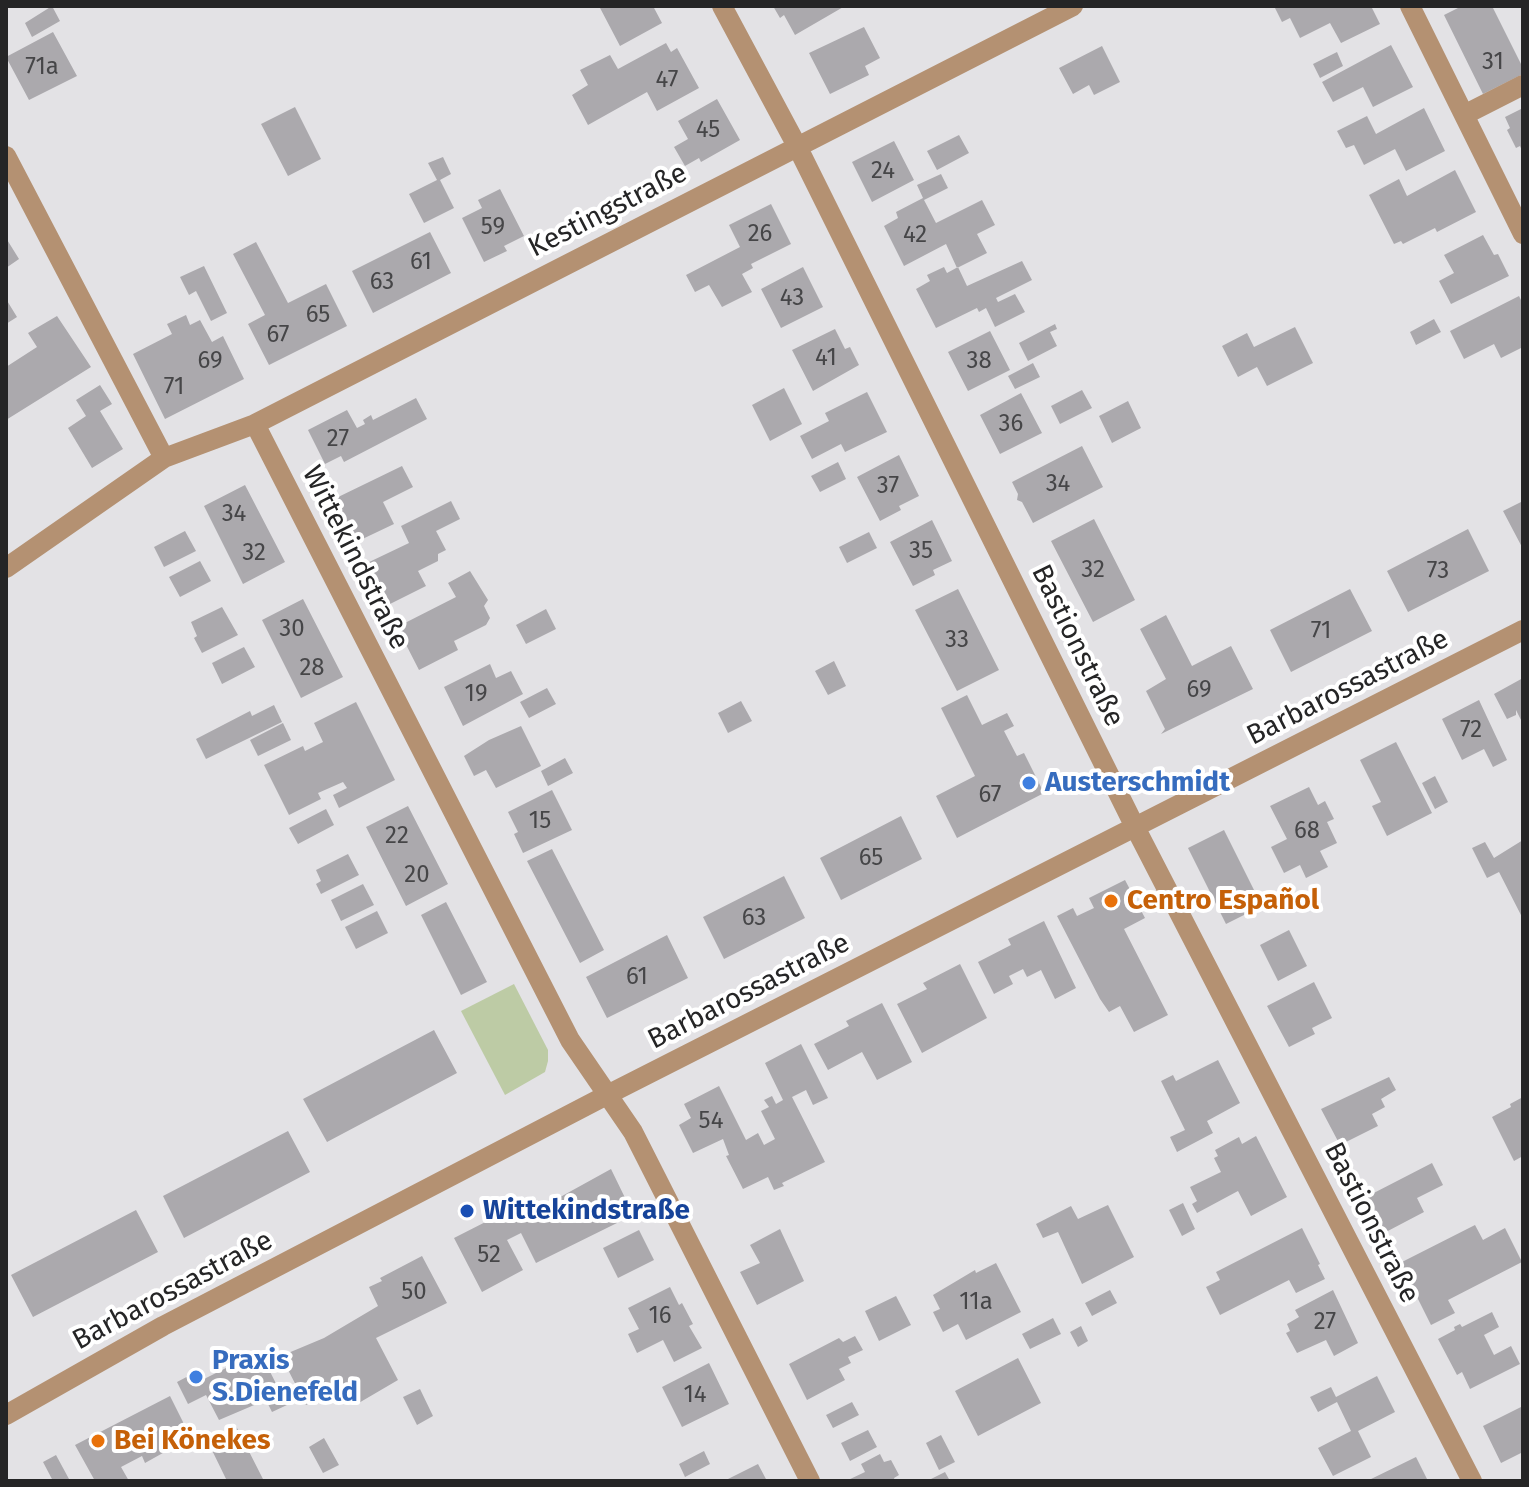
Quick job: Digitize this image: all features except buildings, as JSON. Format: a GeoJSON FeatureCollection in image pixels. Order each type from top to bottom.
{"type":"FeatureCollection","features":[{"type":"Feature","properties":{"kind":"street","name":"Bastionstraße"},"geometry":{"type":"LineString","coordinates":[[722,6],[797,146],[1135,827],[1472,1481]]}},
{"type":"Feature","properties":{"kind":"street","name":"Kestingstraße"},"geometry":{"type":"LineString","coordinates":[[6,568],[164,458],[255,424],[1073,6]]}},
{"type":"Feature","properties":{"kind":"street"},"geometry":{"type":"LineString","coordinates":[[1410,6],[1523,234]]}},
{"type":"Feature","properties":{"kind":"street"},"geometry":{"type":"LineString","coordinates":[[1464,115],[1523,85]]}},
{"type":"Feature","properties":{"kind":"street"},"geometry":{"type":"LineString","coordinates":[[6,156],[164,458]]}},
{"type":"Feature","properties":{"kind":"street","name":"Wittekindstraße"},"geometry":{"type":"LineString","coordinates":[[255,424],[570,1040],[633,1132],[810,1481]]}},
{"type":"Feature","properties":{"kind":"street","name":"Barbarossastraße"},"geometry":{"type":"LineString","coordinates":[[6,1415],[163,1326],[607,1095],[1523,630]]}},
{"type":"Feature","properties":{"kind":"green space"},"geometry":{"type":"Polygon","coordinates":[[[514,984],[548,1050],[548,1061],[545,1072],[505,1095],[461,1011],[514,984]]]}},
{"type":"Feature","properties":{"kind":"place","name":"Austerschmidt"},"geometry":{"type":"Point","coordinates":[1029,783]}},
{"type":"Feature","properties":{"kind":"place","name":"Centro Español"},"geometry":{"type":"Point","coordinates":[1111,901]}},
{"type":"Feature","properties":{"kind":"place","name":"Wittekindstraße"},"geometry":{"type":"Point","coordinates":[467,1211]}},
{"type":"Feature","properties":{"kind":"place","name":"Praxis S.Dienefeld"},"geometry":{"type":"Point","coordinates":[196,1377]}},
{"type":"Feature","properties":{"kind":"place","name":"Bei Könekes"},"geometry":{"type":"Point","coordinates":[98,1441]}}]}
